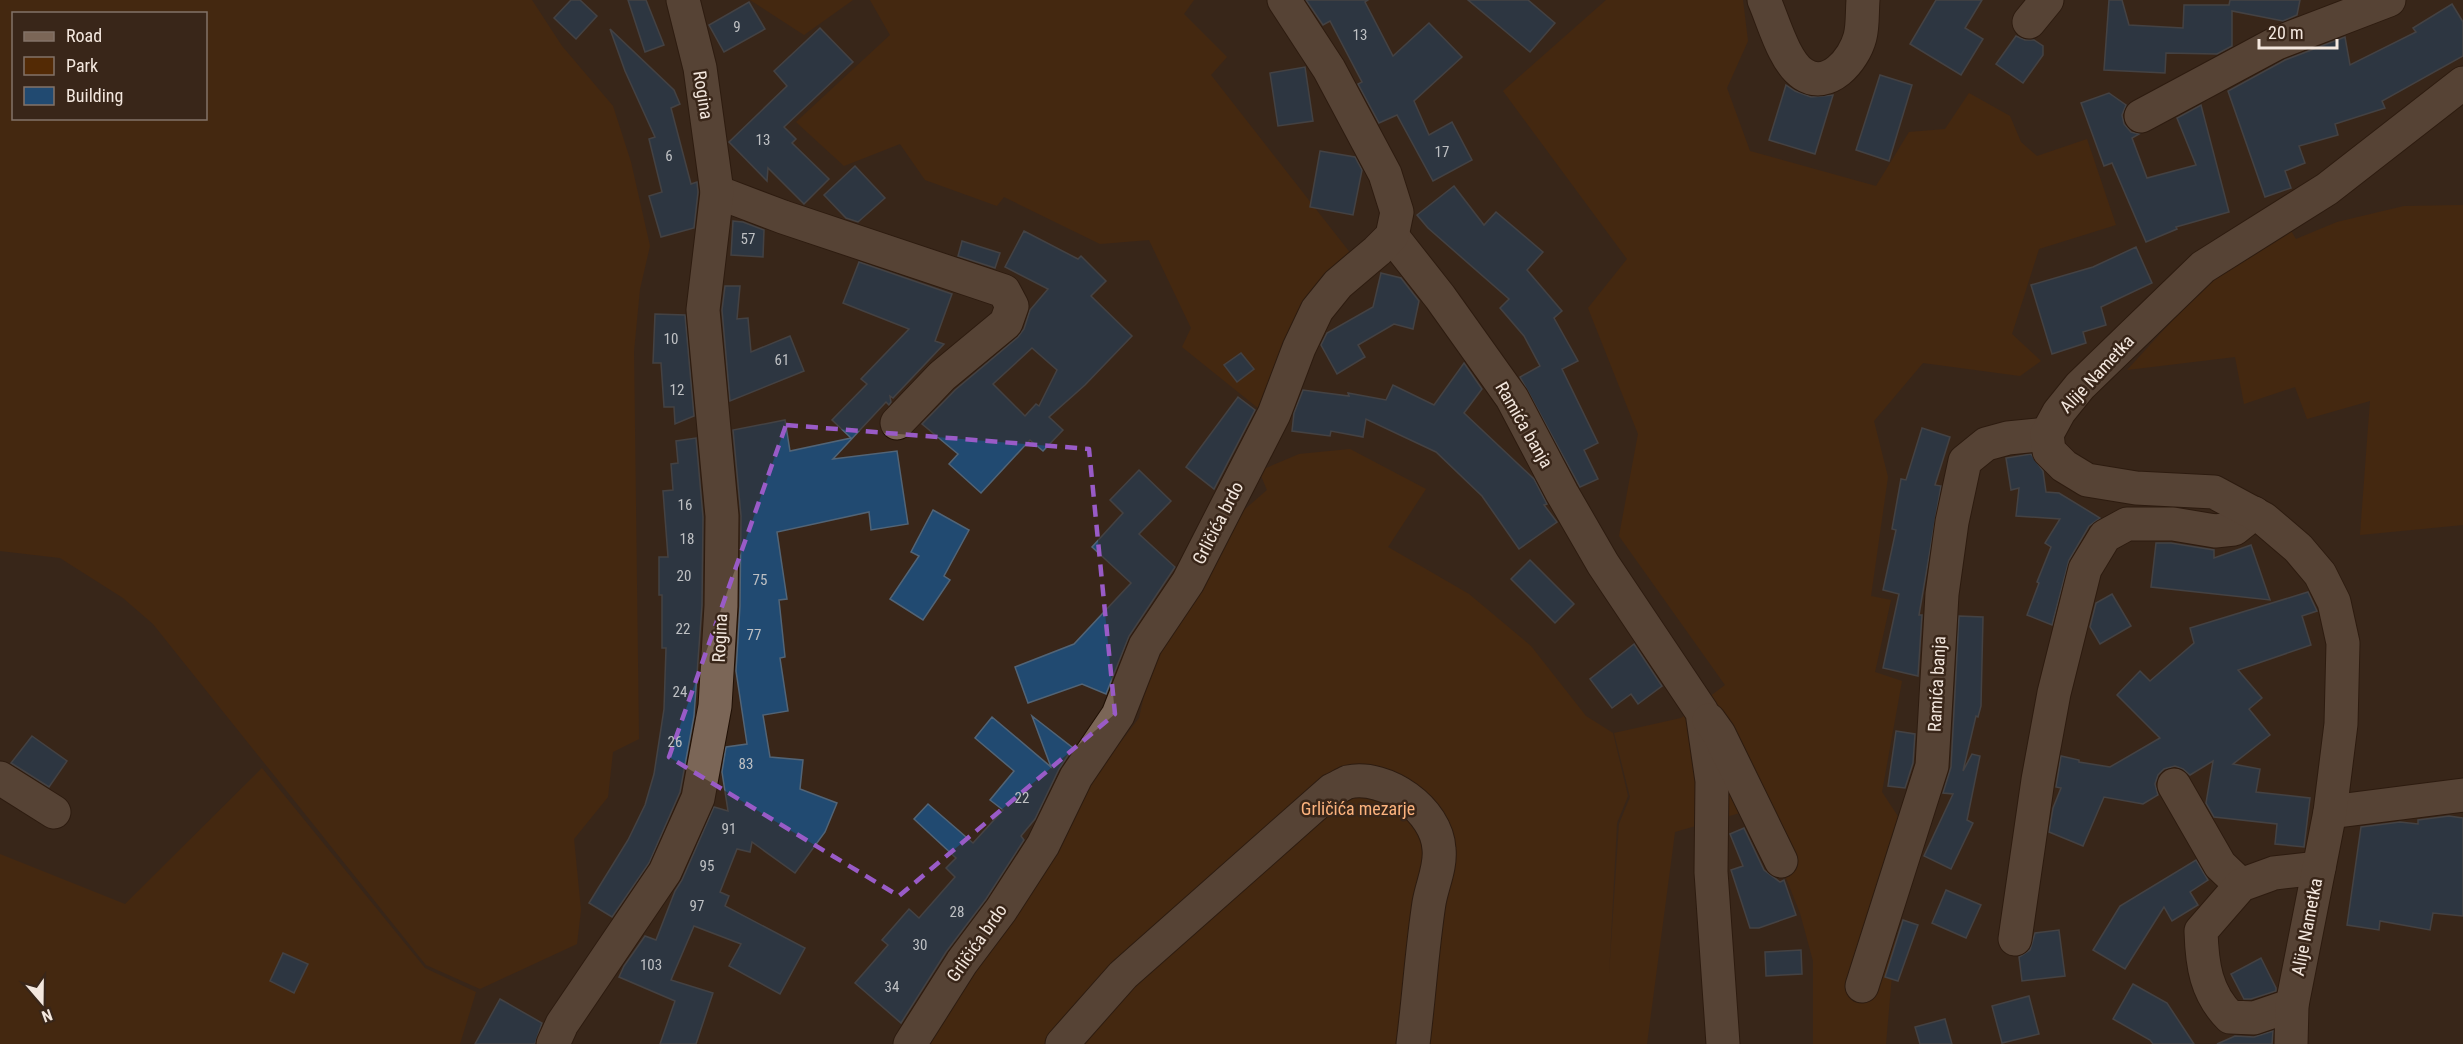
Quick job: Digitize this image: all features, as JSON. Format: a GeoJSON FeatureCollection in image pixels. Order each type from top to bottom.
{"type":"FeatureCollection","features":[{"type":"Feature","properties":{"kind":"street","name":"Rogina"},"geometry":{"type":"LineString","coordinates":[[553,1044],[562,1024],[665,872],[698,798],[715,706],[721,606],[722,516],[703,310],[717,192],[700,68],[683,0]]}},
{"type":"Feature","properties":{"kind":"street"},"geometry":{"type":"LineString","coordinates":[[1284,0],[1329,69],[1385,174],[1397,212],[1392,236]]}},
{"type":"Feature","properties":{"kind":"street"},"geometry":{"type":"LineString","coordinates":[[1764,0],[1784,47],[1796,66],[1803,74],[1821,78],[1839,72],[1849,59],[1860,38],[1863,0]]}},
{"type":"Feature","properties":{"kind":"street"},"geometry":{"type":"LineString","coordinates":[[2141,116],[2277,43],[2389,0]]}},
{"type":"Feature","properties":{"kind":"street","name":"Alije Nametka"},"geometry":{"type":"LineString","coordinates":[[2291,1044],[2292,1005],[2330,812],[2341,724],[2343,643],[2334,602],[2320,574],[2298,548],[2254,513],[2214,492],[2136,488],[2087,480],[2064,466],[2049,451],[2047,434],[2059,412],[2080,386],[2203,267],[2327,189],[2463,83]]}},
{"type":"Feature","properties":{"kind":"street"},"geometry":{"type":"LineString","coordinates":[[717,192],[783,217],[1004,291],[1012,306],[1006,323],[942,376],[897,423]]}},
{"type":"Feature","properties":{"kind":"street","name":"Ramića banja"},"geometry":{"type":"LineString","coordinates":[[1392,236],[1440,297],[1512,398],[1562,493],[1603,564],[1719,734],[1781,861]]}},
{"type":"Feature","properties":{"kind":"street","name":"Grličića brdo"},"geometry":{"type":"LineString","coordinates":[[910,1044],[962,962],[1001,909],[1043,845],[1076,777],[1118,715],[1145,646],[1188,582],[1274,414],[1299,348],[1317,310],[1338,284],[1392,236]]}},
{"type":"Feature","properties":{"kind":"street","name":"Ramića banja"},"geometry":{"type":"LineString","coordinates":[[1862,986],[1932,766],[1942,594],[1952,522],[1965,461],[1986,444],[2008,438],[2047,434]]}},
{"type":"Feature","properties":{"kind":"street"},"geometry":{"type":"LineString","coordinates":[[2015,939],[2038,780],[2054,693],[2085,569],[2105,536],[2127,524],[2173,524],[2215,531],[2235,529],[2254,513]]}},
{"type":"Feature","properties":{"kind":"street","name":"Ramića banja"},"geometry":{"type":"LineString","coordinates":[[1702,712],[1712,782],[1711,872],[1723,1044]]}},
{"type":"Feature","properties":{"kind":"street"},"geometry":{"type":"LineString","coordinates":[[0,778],[54,812]]}},
{"type":"Feature","properties":{"kind":"street"},"geometry":{"type":"LineString","coordinates":[[1062,1044],[1123,975],[1332,790],[1348,782],[1381,785],[1399,792],[1415,804],[1427,818],[1439,846],[1439,862],[1429,901],[1413,1044]]}},
{"type":"Feature","properties":{"kind":"street"},"geometry":{"type":"LineString","coordinates":[[2175,785],[2220,865],[2241,885]]}},
{"type":"Feature","properties":{"kind":"street"},"geometry":{"type":"LineString","coordinates":[[2330,812],[2463,795]]}},
{"type":"Feature","properties":{"kind":"street"},"geometry":{"type":"LineString","coordinates":[[2292,1005],[2254,1017],[2230,1017],[2217,1004],[2210,987],[2202,959],[2201,931],[2241,885],[2274,873],[2319,868]]}},
{"type":"Feature","properties":{"kind":"highlighted area"},"geometry":{"type":"Polygon","coordinates":[[[786,425],[1089,449],[1115,714],[899,896],[669,757],[786,425]]]}},
{"type":"Feature","properties":{"kind":"green space"},"geometry":{"type":"Polygon","coordinates":[[[0,0],[532,0],[562,46],[613,106],[631,162],[650,246],[640,289],[634,351],[639,739],[613,752],[608,797],[574,839],[581,910],[577,944],[480,989],[426,965],[153,624],[123,598],[60,558],[0,551],[0,0]]]}},
{"type":"Feature","properties":{"kind":"green space"},"geometry":{"type":"Polygon","coordinates":[[[750,0],[853,0],[804,35],[750,0]]]}},
{"type":"Feature","properties":{"kind":"green space"},"geometry":{"type":"Polygon","coordinates":[[[870,0],[1194,0],[1184,14],[1227,57],[1211,75],[1355,259],[1269,417],[1182,347],[1191,328],[1149,240],[1100,244],[1004,197],[997,206],[925,180],[900,144],[844,166],[796,122],[890,35],[870,0]]]}},
{"type":"Feature","properties":{"kind":"green space","name":"Grličića mezarje"},"geometry":{"type":"Polygon","coordinates":[[[1606,0],[1743,0],[1748,41],[1727,88],[1750,151],[1876,186],[1909,132],[1945,129],[1969,93],[2010,116],[2021,142],[2037,156],[2087,139],[2116,225],[2039,249],[2012,334],[2041,361],[2020,376],[1923,363],[1874,421],[1888,477],[1871,596],[1891,600],[1875,672],[1902,681],[1882,792],[1905,827],[1886,1044],[1813,1044],[1813,961],[1800,913],[1786,878],[1750,810],[1675,832],[1647,1044],[927,1044],[951,998],[1058,854],[1095,776],[1139,718],[1153,656],[1196,600],[1244,510],[1267,490],[1259,471],[1299,454],[1350,449],[1426,489],[1388,547],[1469,594],[1531,646],[1586,716],[1613,733],[1628,796],[1617,823],[1609,975],[1619,824],[1630,797],[1614,733],[1681,718],[1725,685],[1619,536],[1638,434],[1588,308],[1627,259],[1503,91],[1606,0]]]}},
{"type":"Feature","properties":{"kind":"green space"},"geometry":{"type":"Polygon","coordinates":[[[2463,205],[2463,525],[2360,535],[2370,401],[2307,419],[2295,387],[2244,404],[2235,357],[2127,370],[2224,264],[2291,231],[2296,239],[2337,222],[2404,206],[2463,205]]]}},
{"type":"Feature","properties":{"kind":"green space"},"geometry":{"type":"Polygon","coordinates":[[[262,768],[425,968],[476,992],[460,1044],[0,1044],[0,854],[125,904],[262,768]]]}},
{"type":"Feature","properties":{"kind":"building"},"geometry":{"type":"Polygon","coordinates":[[[571,0],[580,0],[597,16],[576,39],[554,18],[571,0]]]}},
{"type":"Feature","properties":{"kind":"building"},"geometry":{"type":"Polygon","coordinates":[[[628,0],[646,0],[664,45],[645,52],[628,0]]]}},
{"type":"Feature","properties":{"kind":"building"},"geometry":{"type":"Polygon","coordinates":[[[1306,0],[1368,0],[1365,2],[1393,56],[1429,23],[1462,57],[1414,101],[1429,135],[1452,122],[1472,160],[1433,181],[1397,115],[1379,123],[1358,84],[1362,82],[1330,21],[1323,25],[1306,0]]]}},
{"type":"Feature","properties":{"kind":"building"},"geometry":{"type":"Polygon","coordinates":[[[1468,0],[1528,0],[1555,23],[1530,52],[1468,0]]]}},
{"type":"Feature","properties":{"kind":"building"},"geometry":{"type":"Polygon","coordinates":[[[1936,0],[1982,0],[1965,28],[1983,39],[1961,75],[1910,44],[1936,0]]]}},
{"type":"Feature","properties":{"kind":"building"},"geometry":{"type":"Polygon","coordinates":[[[2109,0],[2122,0],[2129,25],[2183,28],[2184,5],[2229,5],[2230,0],[2300,0],[2297,15],[2283,21],[2232,11],[2232,46],[2217,54],[2166,53],[2165,73],[2104,70],[2109,0]]]}},
{"type":"Feature","properties":{"kind":"building"},"geometry":{"type":"Polygon","coordinates":[[[749,2],[765,29],[724,52],[709,25],[749,2]]]}},
{"type":"Feature","properties":{"kind":"building"},"geometry":{"type":"Polygon","coordinates":[[[2452,4],[2463,22],[2463,56],[2382,101],[2385,108],[2335,124],[2338,135],[2299,146],[2305,163],[2285,171],[2291,188],[2265,197],[2228,91],[2285,60],[2345,37],[2350,65],[2416,32],[2413,28],[2452,4]]]}},
{"type":"Feature","properties":{"kind":"building"},"geometry":{"type":"Polygon","coordinates":[[[820,28],[853,62],[784,127],[796,139],[792,143],[829,179],[804,204],[768,168],[767,181],[729,142],[787,86],[774,71],[820,28]]]}},
{"type":"Feature","properties":{"kind":"building"},"geometry":{"type":"Polygon","coordinates":[[[610,29],[674,90],[680,104],[671,108],[691,184],[697,182],[694,228],[661,237],[649,196],[662,192],[649,139],[655,137],[625,71],[610,29]]]}},
{"type":"Feature","properties":{"kind":"building"},"geometry":{"type":"Polygon","coordinates":[[[2016,36],[2025,40],[2034,40],[2043,46],[2043,55],[2023,83],[1996,64],[2016,36]]]}},
{"type":"Feature","properties":{"kind":"building"},"geometry":{"type":"Polygon","coordinates":[[[1305,67],[1313,121],[1278,126],[1270,73],[1305,67]]]}},
{"type":"Feature","properties":{"kind":"building"},"geometry":{"type":"Polygon","coordinates":[[[1880,75],[1912,85],[1889,161],[1856,150],[1880,75]]]}},
{"type":"Feature","properties":{"kind":"building"},"geometry":{"type":"Polygon","coordinates":[[[1786,85],[1811,97],[1833,95],[1815,154],[1769,140],[1786,85]]]}},
{"type":"Feature","properties":{"kind":"building"},"geometry":{"type":"Polygon","coordinates":[[[2109,93],[2126,105],[2122,115],[2124,124],[2131,132],[2139,134],[2132,138],[2147,178],[2196,165],[2177,118],[2201,105],[2229,212],[2176,227],[2177,229],[2146,242],[2112,163],[2104,166],[2081,103],[2109,93]]]}},
{"type":"Feature","properties":{"kind":"building"},"geometry":{"type":"Polygon","coordinates":[[[1320,151],[1355,157],[1362,170],[1353,215],[1310,207],[1320,151]]]}},
{"type":"Feature","properties":{"kind":"building"},"geometry":{"type":"Polygon","coordinates":[[[855,166],[885,198],[858,222],[846,218],[824,195],[855,166]]]}},
{"type":"Feature","properties":{"kind":"building"},"geometry":{"type":"Polygon","coordinates":[[[1454,186],[1484,225],[1496,212],[1543,252],[1527,270],[1562,311],[1554,318],[1578,361],[1562,369],[1598,443],[1584,450],[1598,479],[1580,487],[1520,377],[1540,366],[1524,336],[1500,308],[1509,299],[1428,228],[1417,215],[1454,186]]]}},
{"type":"Feature","properties":{"kind":"building"},"geometry":{"type":"Polygon","coordinates":[[[733,221],[743,222],[764,230],[763,257],[731,255],[733,221]]]}},
{"type":"Feature","properties":{"kind":"building"},"geometry":{"type":"Polygon","coordinates":[[[1024,231],[1078,259],[1081,256],[1106,281],[1091,296],[1132,336],[1085,385],[1049,417],[1063,430],[1043,451],[1030,440],[981,493],[949,464],[958,454],[922,424],[955,390],[1018,337],[1024,329],[1030,310],[1048,289],[1005,267],[1024,231]],[[1032,348],[993,384],[1025,416],[1036,404],[1039,406],[1057,370],[1032,348]]]}},
{"type":"Feature","properties":{"kind":"building"},"geometry":{"type":"Polygon","coordinates":[[[962,241],[1000,253],[995,268],[958,256],[962,241]]]}},
{"type":"Feature","properties":{"kind":"building"},"geometry":{"type":"Polygon","coordinates":[[[2136,247],[2152,283],[2101,307],[2106,325],[2083,332],[2086,343],[2052,354],[2031,285],[2093,267],[2136,247]]]}},
{"type":"Feature","properties":{"kind":"building"},"geometry":{"type":"Polygon","coordinates":[[[859,262],[952,294],[935,341],[944,344],[893,398],[890,396],[889,405],[886,402],[833,459],[897,451],[908,524],[871,530],[869,512],[777,532],[787,599],[779,600],[785,657],[780,658],[788,711],[763,715],[770,757],[803,760],[800,789],[837,803],[825,832],[795,873],[752,842],[750,852],[737,849],[720,892],[729,896],[725,906],[805,948],[780,994],[729,966],[741,944],[694,926],[671,980],[713,993],[696,1044],[660,1044],[675,1001],[619,977],[645,936],[656,940],[675,891],[714,807],[728,811],[722,772],[726,747],[747,744],[736,671],[740,606],[741,516],[733,430],[785,420],[790,451],[851,438],[832,420],[867,384],[861,379],[909,329],[843,303],[859,262]]]}},
{"type":"Feature","properties":{"kind":"building"},"geometry":{"type":"Polygon","coordinates":[[[1381,273],[1401,278],[1419,301],[1413,329],[1394,324],[1358,345],[1365,357],[1337,374],[1321,345],[1327,333],[1373,307],[1381,273]]]}},
{"type":"Feature","properties":{"kind":"building"},"geometry":{"type":"Polygon","coordinates":[[[725,286],[740,286],[737,319],[748,318],[751,352],[790,336],[804,371],[730,401],[722,310],[725,286]]]}},
{"type":"Feature","properties":{"kind":"building"},"geometry":{"type":"Polygon","coordinates":[[[655,314],[685,315],[694,416],[675,424],[674,407],[664,407],[661,363],[653,363],[655,314]]]}},
{"type":"Feature","properties":{"kind":"building"},"geometry":{"type":"Polygon","coordinates":[[[1241,353],[1254,369],[1237,382],[1224,365],[1241,353]]]}},
{"type":"Feature","properties":{"kind":"building"},"geometry":{"type":"Polygon","coordinates":[[[1464,363],[1482,389],[1464,413],[1534,479],[1547,504],[1544,505],[1557,522],[1519,549],[1482,496],[1436,452],[1366,419],[1363,437],[1331,431],[1330,436],[1292,431],[1294,413],[1303,390],[1349,396],[1348,393],[1386,400],[1393,385],[1434,405],[1464,363]]]}},
{"type":"Feature","properties":{"kind":"building"},"geometry":{"type":"Polygon","coordinates":[[[1238,397],[1255,410],[1214,489],[1186,467],[1238,397]]]}},
{"type":"Feature","properties":{"kind":"building"},"geometry":{"type":"Polygon","coordinates":[[[1922,428],[1950,437],[1935,485],[1941,486],[1919,615],[1922,615],[1918,676],[1883,668],[1899,594],[1883,590],[1896,530],[1892,529],[1901,479],[1906,480],[1922,428]]]}},
{"type":"Feature","properties":{"kind":"building"},"geometry":{"type":"Polygon","coordinates":[[[696,438],[703,517],[702,605],[694,716],[680,792],[649,863],[612,917],[589,903],[628,840],[645,805],[654,774],[664,709],[666,648],[662,648],[662,595],[659,595],[659,557],[668,557],[663,491],[673,490],[671,464],[678,463],[676,441],[696,438]]]}},
{"type":"Feature","properties":{"kind":"building"},"geometry":{"type":"Polygon","coordinates":[[[2031,454],[2043,471],[2046,492],[2059,493],[2100,518],[2089,526],[2069,560],[2052,625],[2027,615],[2051,547],[2045,543],[2060,519],[2016,516],[2019,488],[2011,490],[2006,458],[2031,454]]]}},
{"type":"Feature","properties":{"kind":"building"},"geometry":{"type":"Polygon","coordinates":[[[1139,470],[1171,501],[1139,534],[1175,567],[1129,636],[1106,694],[1082,684],[1028,703],[1015,667],[1074,644],[1131,583],[1092,547],[1123,513],[1110,500],[1139,470]]]}},
{"type":"Feature","properties":{"kind":"building"},"geometry":{"type":"Polygon","coordinates":[[[933,510],[969,530],[944,576],[950,580],[923,620],[890,599],[919,556],[911,552],[933,510]]]}},
{"type":"Feature","properties":{"kind":"building"},"geometry":{"type":"Polygon","coordinates":[[[2156,543],[2214,550],[2214,558],[2251,545],[2270,600],[2151,587],[2156,543]]]}},
{"type":"Feature","properties":{"kind":"building"},"geometry":{"type":"Polygon","coordinates":[[[1530,560],[1574,604],[1555,623],[1511,579],[1530,560]]]}},
{"type":"Feature","properties":{"kind":"building"},"geometry":{"type":"Polygon","coordinates":[[[2308,592],[2317,611],[2302,616],[2311,645],[2238,670],[2262,698],[2249,709],[2270,735],[2233,764],[2260,769],[2256,792],[2310,798],[2304,847],[2275,844],[2277,824],[2214,817],[2206,803],[2213,761],[2190,775],[2175,766],[2164,769],[2158,775],[2155,784],[2158,795],[2143,804],[2104,797],[2083,846],[2049,832],[2053,808],[2061,788],[2056,787],[2061,756],[2079,760],[2079,762],[2110,767],[2160,738],[2117,695],[2140,671],[2150,681],[2194,643],[2190,628],[2308,592]]]}},
{"type":"Feature","properties":{"kind":"building"},"geometry":{"type":"Polygon","coordinates":[[[2112,594],[2131,626],[2100,644],[2090,627],[2096,603],[2112,594]]]}},
{"type":"Feature","properties":{"kind":"building"},"geometry":{"type":"Polygon","coordinates":[[[1959,616],[1983,617],[1981,706],[1978,717],[1976,716],[1963,771],[1972,754],[1980,756],[1967,820],[1973,823],[1951,869],[1924,856],[1953,794],[1943,793],[1951,767],[1959,616]]]}},
{"type":"Feature","properties":{"kind":"building"},"geometry":{"type":"Polygon","coordinates":[[[1634,644],[1662,686],[1638,704],[1631,694],[1612,708],[1590,679],[1634,644]]]}},
{"type":"Feature","properties":{"kind":"building"},"geometry":{"type":"Polygon","coordinates":[[[1032,716],[1073,748],[1059,769],[1035,819],[1021,836],[1024,840],[986,899],[946,952],[901,1023],[855,983],[888,945],[882,940],[909,909],[919,918],[955,877],[946,868],[956,858],[914,819],[928,804],[973,843],[1003,810],[990,800],[1014,771],[975,738],[992,717],[1051,767],[1032,716]]]}},
{"type":"Feature","properties":{"kind":"building"},"geometry":{"type":"Polygon","coordinates":[[[1896,731],[1915,734],[1913,763],[1905,788],[1888,786],[1896,731]]]}},
{"type":"Feature","properties":{"kind":"building"},"geometry":{"type":"Polygon","coordinates":[[[32,736],[67,761],[49,787],[11,763],[32,736]]]}},
{"type":"Feature","properties":{"kind":"building"},"geometry":{"type":"Polygon","coordinates":[[[2449,816],[2463,818],[2463,916],[2433,913],[2430,930],[2380,921],[2379,930],[2347,925],[2361,827],[2400,822],[2418,824],[2418,820],[2449,816]]]}},
{"type":"Feature","properties":{"kind":"building"},"geometry":{"type":"Polygon","coordinates":[[[1744,828],[1764,870],[1780,882],[1784,880],[1796,915],[1759,928],[1750,928],[1731,870],[1743,866],[1730,834],[1744,828]]]}},
{"type":"Feature","properties":{"kind":"building"},"geometry":{"type":"Polygon","coordinates":[[[2196,860],[2208,880],[2190,892],[2198,905],[2172,921],[2164,907],[2125,969],[2093,950],[2120,906],[2196,860]]]}},
{"type":"Feature","properties":{"kind":"building"},"geometry":{"type":"Polygon","coordinates":[[[1946,890],[1981,905],[1966,938],[1932,923],[1946,890]]]}},
{"type":"Feature","properties":{"kind":"building"},"geometry":{"type":"Polygon","coordinates":[[[1903,920],[1918,925],[1898,981],[1885,977],[1903,920]]]}},
{"type":"Feature","properties":{"kind":"building"},"geometry":{"type":"Polygon","coordinates":[[[2059,930],[2065,976],[2022,981],[2019,957],[2030,950],[2035,933],[2059,930]]]}},
{"type":"Feature","properties":{"kind":"building"},"geometry":{"type":"Polygon","coordinates":[[[1801,950],[1802,974],[1766,976],[1765,952],[1801,950]]]}},
{"type":"Feature","properties":{"kind":"building"},"geometry":{"type":"Polygon","coordinates":[[[283,953],[308,964],[294,993],[270,981],[283,953]]]}},
{"type":"Feature","properties":{"kind":"building"},"geometry":{"type":"Polygon","coordinates":[[[2261,958],[2276,991],[2244,999],[2231,974],[2261,958]]]}},
{"type":"Feature","properties":{"kind":"building"},"geometry":{"type":"Polygon","coordinates":[[[2133,984],[2167,1003],[2194,1044],[2153,1044],[2150,1040],[2113,1019],[2133,984]]]}},
{"type":"Feature","properties":{"kind":"building"},"geometry":{"type":"Polygon","coordinates":[[[2029,996],[2039,1034],[2002,1043],[1992,1006],[2029,996]]]}},
{"type":"Feature","properties":{"kind":"building"},"geometry":{"type":"Polygon","coordinates":[[[500,999],[542,1023],[535,1044],[475,1044],[500,999]]]}},
{"type":"Feature","properties":{"kind":"building"},"geometry":{"type":"Polygon","coordinates":[[[1945,1019],[1952,1044],[1920,1044],[1915,1027],[1945,1019]]]}},
{"type":"Feature","properties":{"kind":"building"},"geometry":{"type":"Polygon","coordinates":[[[2273,1031],[2272,1044],[2217,1044],[2235,1036],[2254,1037],[2273,1031]]]}}]}
